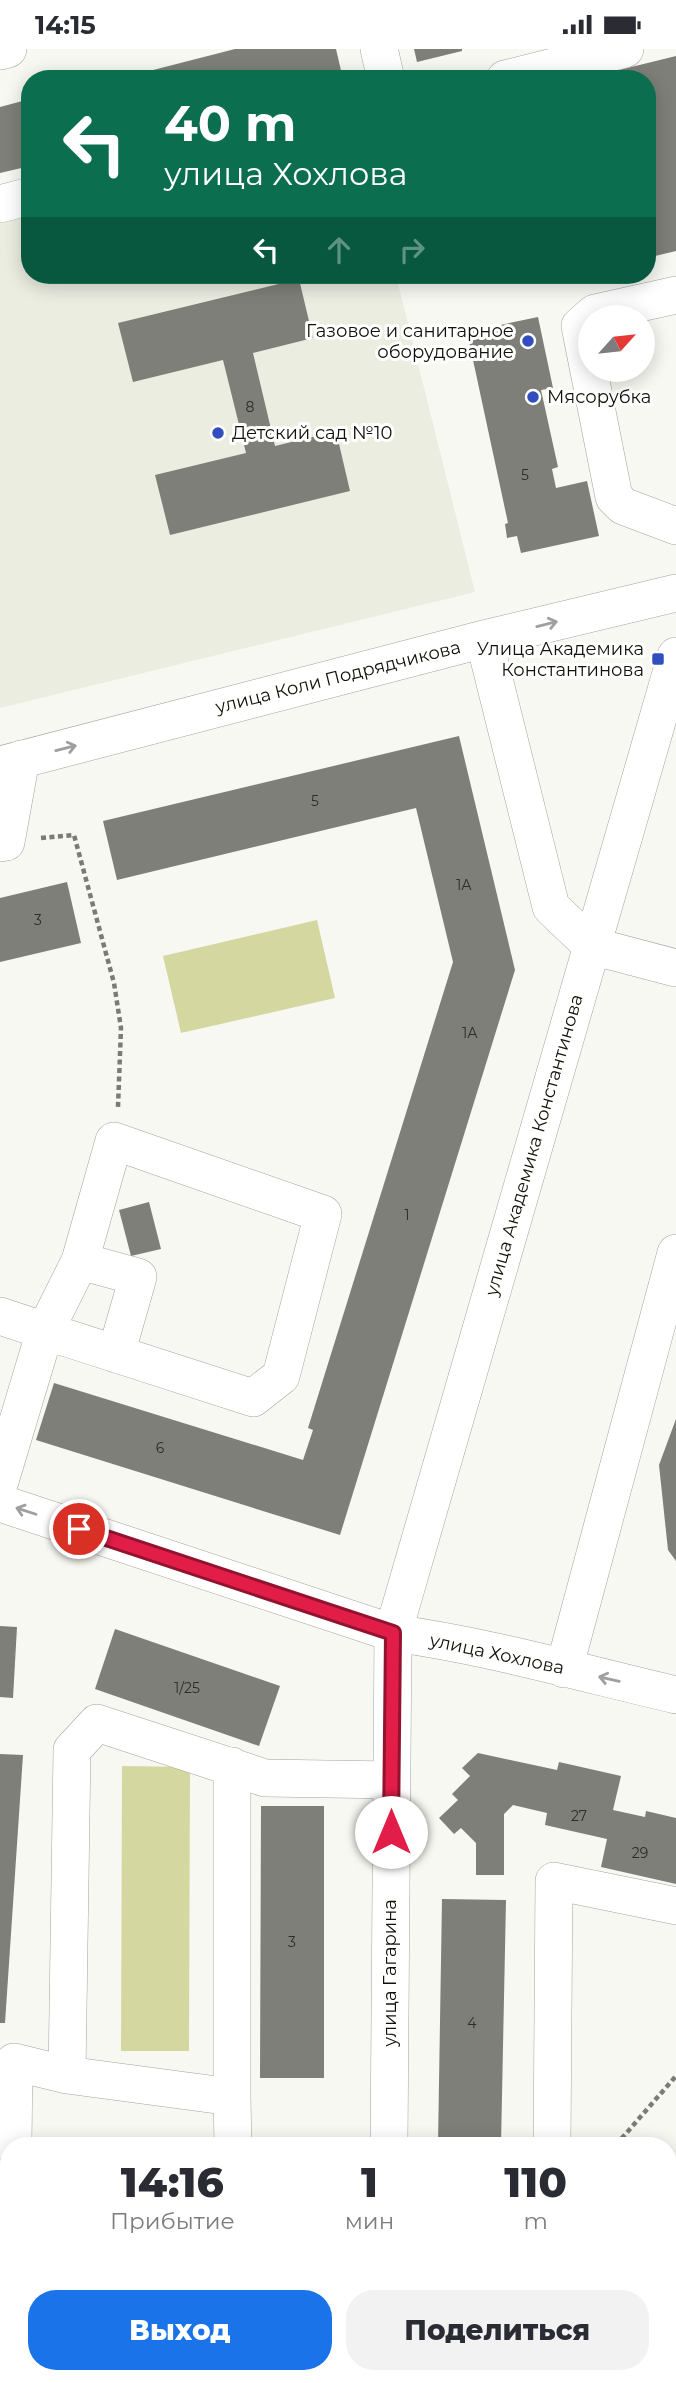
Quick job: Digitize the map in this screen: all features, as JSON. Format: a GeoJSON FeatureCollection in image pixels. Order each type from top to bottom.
{"type":"FeatureCollection","features":[{"type":"Feature","properties":{"kind":"street"},"geometry":{"type":"LineString","coordinates":[[0,51],[8,49]]}},
{"type":"Feature","properties":{"kind":"street"},"geometry":{"type":"LineString","coordinates":[[379,49],[384,70]]}},
{"type":"Feature","properties":{"kind":"street"},"geometry":{"type":"LineString","coordinates":[[541,70],[625,49]]}},
{"type":"Feature","properties":{"kind":"street"},"geometry":{"type":"LineString","coordinates":[[0,204],[21,198]]}},
{"type":"Feature","properties":{"kind":"street"},"geometry":{"type":"LineString","coordinates":[[631,305],[676,295]]}},
{"type":"Feature","properties":{"kind":"street"},"geometry":{"type":"LineString","coordinates":[[591,382],[614,497],[623,506],[676,526]]}},
{"type":"Feature","properties":{"kind":"street","name":"улица Коли Подрядчикова"},"geometry":{"type":"LineString","coordinates":[[10,762],[484,639],[676,593]]}},
{"type":"Feature","properties":{"kind":"street"},"geometry":{"type":"LineString","coordinates":[[484,639],[551,907],[592,946],[676,968]]}},
{"type":"Feature","properties":{"kind":"street","name":"улица Академика Константинова"},"geometry":{"type":"LineString","coordinates":[[393,1633],[676,656]]}},
{"type":"Feature","properties":{"kind":"street"},"geometry":{"type":"LineString","coordinates":[[3,842],[10,762]]}},
{"type":"Feature","properties":{"kind":"street"},"geometry":{"type":"LineString","coordinates":[[0,1316],[45,1331],[253,1398],[281,1376],[323,1214],[114,1141],[80,1261],[45,1331],[0,1481]]}},
{"type":"Feature","properties":{"kind":"street"},"geometry":{"type":"LineString","coordinates":[[564,1669],[676,1253]]}},
{"type":"Feature","properties":{"kind":"street"},"geometry":{"type":"LineString","coordinates":[[80,1261],[138,1277],[116,1354]]}},
{"type":"Feature","properties":{"kind":"street","name":"улица Хохлова"},"geometry":{"type":"LineString","coordinates":[[0,1503],[393,1633],[434,1639],[676,1695]]}},
{"type":"Feature","properties":{"kind":"street","name":"улица Гагарина"},"geometry":{"type":"LineString","coordinates":[[389,2137],[393,1633]]}},
{"type":"Feature","properties":{"kind":"street"},"geometry":{"type":"LineString","coordinates":[[67,2075],[72,1751],[97,1723],[265,1777],[392,1780]]}},
{"type":"Feature","properties":{"kind":"street"},"geometry":{"type":"LineString","coordinates":[[232,1766],[233,2137]]}},
{"type":"Feature","properties":{"kind":"street"},"geometry":{"type":"LineString","coordinates":[[552,2137],[554,1881],[676,1906]]}},
{"type":"Feature","properties":{"kind":"street"},"geometry":{"type":"LineString","coordinates":[[12,2137],[7,2060],[67,2075],[232,2097]]}},
{"type":"Feature","properties":{"kind":"path"},"geometry":{"type":"LineString","coordinates":[[3,842],[74,835],[114,983],[121,1028],[121,1070],[114,1141]]}},
{"type":"Feature","properties":{"kind":"path"},"geometry":{"type":"LineString","coordinates":[[623,2137],[676,2076]]}},
{"type":"Feature","properties":{"kind":"shaded area","name":"Детский сад №10"},"geometry":{"type":"Polygon","coordinates":[[[21,211],[21,284],[398,284],[475,592],[0,708],[0,216],[21,211]]]}},
{"type":"Feature","properties":{"kind":"green space"},"geometry":{"type":"Polygon","coordinates":[[[317,920],[335,998],[181,1033],[163,956],[317,920]]]}},
{"type":"Feature","properties":{"kind":"green space"},"geometry":{"type":"Polygon","coordinates":[[[122,1766],[190,1767],[189,2051],[121,2051],[122,1766]]]}},
{"type":"Feature","properties":{"kind":"building"},"geometry":{"type":"Polygon","coordinates":[[[235,49],[336,49],[341,70],[153,70],[235,49]]]}},
{"type":"Feature","properties":{"kind":"building"},"geometry":{"type":"Polygon","coordinates":[[[414,49],[462,49],[462,51],[417,62],[414,49]]]}},
{"type":"Feature","properties":{"kind":"building"},"geometry":{"type":"Polygon","coordinates":[[[676,56],[676,251],[656,256],[656,70],[619,70],[676,56]]]}},
{"type":"Feature","properties":{"kind":"building"},"geometry":{"type":"Polygon","coordinates":[[[21,101],[21,168],[0,173],[0,107],[21,101]]]}},
{"type":"Feature","properties":{"kind":"building"},"geometry":{"type":"Polygon","coordinates":[[[278,284],[300,284],[313,338],[253,353],[275,446],[336,431],[350,491],[170,535],[155,475],[246,453],[223,360],[133,382],[118,323],[278,284]]]}},
{"type":"Feature","properties":{"kind":"building"},"geometry":{"type":"Polygon","coordinates":[[[538,317],[553,388],[541,390],[558,467],[552,469],[556,488],[587,481],[599,536],[521,553],[517,536],[507,538],[505,524],[508,523],[467,332],[538,317]]]}},
{"type":"Feature","properties":{"kind":"building"},"geometry":{"type":"Polygon","coordinates":[[[459,736],[515,970],[340,1535],[36,1440],[54,1383],[303,1460],[313,1430],[308,1428],[453,962],[416,808],[117,880],[103,821],[459,736]]]}},
{"type":"Feature","properties":{"kind":"building"},"geometry":{"type":"Polygon","coordinates":[[[67,882],[81,943],[0,962],[0,898],[67,882]]]}},
{"type":"Feature","properties":{"kind":"building"},"geometry":{"type":"Polygon","coordinates":[[[149,1202],[161,1249],[131,1256],[119,1210],[149,1202]]]}},
{"type":"Feature","properties":{"kind":"building"},"geometry":{"type":"Polygon","coordinates":[[[676,1419],[676,1561],[668,1550],[659,1465],[676,1419]]]}},
{"type":"Feature","properties":{"kind":"building"},"geometry":{"type":"Polygon","coordinates":[[[0,1626],[17,1627],[13,1698],[0,1697],[0,1626]]]}},
{"type":"Feature","properties":{"kind":"building"},"geometry":{"type":"Polygon","coordinates":[[[115,1629],[280,1686],[259,1746],[95,1689],[115,1629]]]}},
{"type":"Feature","properties":{"kind":"building"},"geometry":{"type":"Polygon","coordinates":[[[478,1753],[557,1770],[559,1762],[621,1776],[613,1810],[645,1817],[646,1811],[676,1818],[676,1884],[601,1867],[607,1839],[545,1825],[547,1813],[513,1805],[504,1814],[504,1875],[476,1875],[476,1843],[461,1828],[454,1834],[439,1818],[458,1800],[452,1794],[470,1776],[462,1768],[478,1753]]]}},
{"type":"Feature","properties":{"kind":"building"},"geometry":{"type":"Polygon","coordinates":[[[0,1754],[23,1755],[5,2023],[0,2023],[0,1754]]]}},
{"type":"Feature","properties":{"kind":"building"},"geometry":{"type":"Polygon","coordinates":[[[261,1806],[324,1806],[324,2078],[260,2078],[261,1806]]]}},
{"type":"Feature","properties":{"kind":"building"},"geometry":{"type":"Polygon","coordinates":[[[442,1899],[506,1900],[501,2137],[438,2137],[442,1899]]]}},
{"type":"Feature","properties":{"kind":"place","name":"Газовое и санитарное оборудование"},"geometry":{"type":"Point","coordinates":[528,341]}},
{"type":"Feature","properties":{"kind":"place","name":"Мясорубка"},"geometry":{"type":"Point","coordinates":[533,397]}},
{"type":"Feature","properties":{"kind":"place","name":"Детский сад №10"},"geometry":{"type":"Point","coordinates":[218,433]}},
{"type":"Feature","properties":{"kind":"place","name":"Улица Академика Константинова"},"geometry":{"type":"Point","coordinates":[658,659]}},
{"type":"Feature","properties":{"kind":"route"},"geometry":{"type":"LineString","coordinates":[[79,1529],[393,1633],[391,1832]]}}]}
